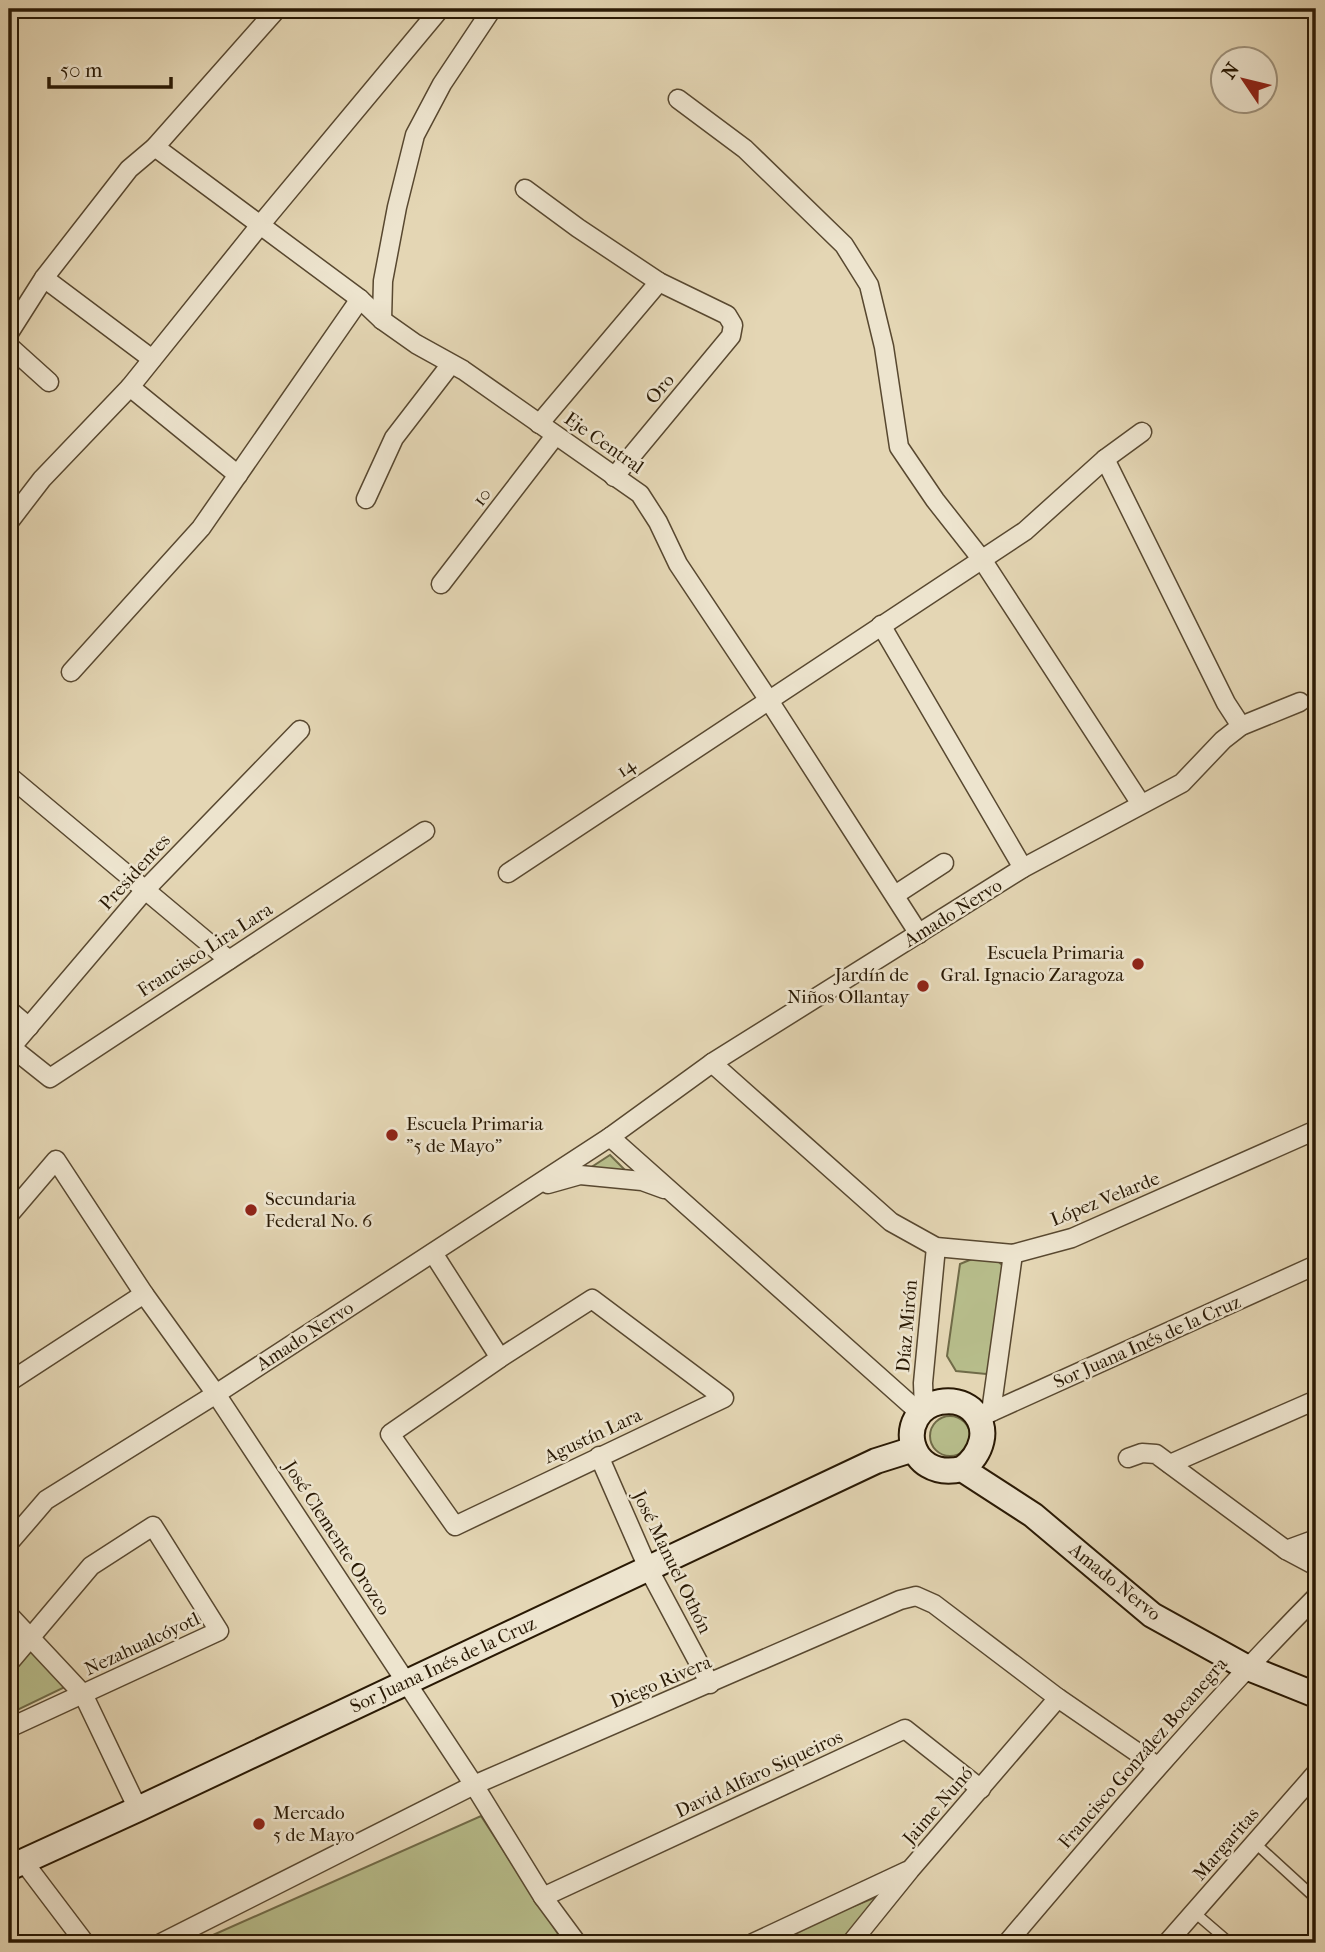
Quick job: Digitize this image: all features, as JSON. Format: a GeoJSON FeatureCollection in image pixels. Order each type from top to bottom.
{"type":"FeatureCollection","features":[{"type":"Feature","properties":{"kind":"main road"},"geometry":{"type":"LineString","coordinates":[[914,1449],[911,1437],[914,1424],[922,1411],[933,1404],[948,1400],[962,1404],[984,1415],[981,1447],[974,1460],[962,1469]]}},
{"type":"Feature","properties":{"kind":"main road","name":"Sor Juana Inés de la Cruz"},"geometry":{"type":"LineString","coordinates":[[16,1864],[876,1461],[914,1449]]}},
{"type":"Feature","properties":{"kind":"main road","name":"Amado Nervo"},"geometry":{"type":"LineString","coordinates":[[914,1449],[921,1461],[934,1469],[948,1472],[962,1469],[1033,1514],[1152,1615],[1246,1667],[1316,1695]]}},
{"type":"Feature","properties":{"kind":"street"},"geometry":{"type":"LineString","coordinates":[[9,334],[44,278],[129,169],[155,147],[276,9]]}},
{"type":"Feature","properties":{"kind":"street"},"geometry":{"type":"LineString","coordinates":[[9,522],[43,479],[130,387],[440,9]]}},
{"type":"Feature","properties":{"kind":"street"},"geometry":{"type":"LineString","coordinates":[[383,320],[383,281],[397,206],[415,135],[442,84],[492,9]]}},
{"type":"Feature","properties":{"kind":"street"},"geometry":{"type":"LineString","coordinates":[[678,99],[745,149],[844,245],[869,285],[884,347],[898,447],[983,561],[1141,804]]}},
{"type":"Feature","properties":{"kind":"street","name":"Eje Central"},"geometry":{"type":"LineString","coordinates":[[155,147],[261,224],[416,344],[463,370],[640,494],[658,522],[678,564],[919,934]]}},
{"type":"Feature","properties":{"kind":"street"},"geometry":{"type":"LineString","coordinates":[[525,189],[659,282],[539,424]]}},
{"type":"Feature","properties":{"kind":"street"},"geometry":{"type":"LineString","coordinates":[[44,278],[152,359]]}},
{"type":"Feature","properties":{"kind":"street","name":"Oro"},"geometry":{"type":"LineString","coordinates":[[614,477],[731,336],[733,325],[727,315],[659,282]]}},
{"type":"Feature","properties":{"kind":"street"},"geometry":{"type":"LineString","coordinates":[[71,672],[201,528],[360,299]]}},
{"type":"Feature","properties":{"kind":"street"},"geometry":{"type":"LineString","coordinates":[[9,346],[49,382]]}},
{"type":"Feature","properties":{"kind":"street"},"geometry":{"type":"LineString","coordinates":[[366,499],[394,438],[451,364]]}},
{"type":"Feature","properties":{"kind":"street"},"geometry":{"type":"LineString","coordinates":[[130,387],[238,475]]}},
{"type":"Feature","properties":{"kind":"street","name":"14"},"geometry":{"type":"LineString","coordinates":[[508,873],[768,699],[983,561],[1025,531],[1105,458],[1142,432]]}},
{"type":"Feature","properties":{"kind":"street","name":"10"},"geometry":{"type":"LineString","coordinates":[[441,584],[555,436]]}},
{"type":"Feature","properties":{"kind":"street"},"geometry":{"type":"LineString","coordinates":[[1105,458],[1226,703],[1241,726]]}},
{"type":"Feature","properties":{"kind":"street"},"geometry":{"type":"LineString","coordinates":[[881,625],[1023,868]]}},
{"type":"Feature","properties":{"kind":"street","name":"Amado Nervo"},"geometry":{"type":"LineString","coordinates":[[9,1543],[46,1500],[216,1394],[610,1137],[712,1063],[1023,868],[1182,783],[1223,740],[1241,726],[1300,702]]}},
{"type":"Feature","properties":{"kind":"street","name":"Presidentes"},"geometry":{"type":"LineString","coordinates":[[10,1049],[145,890],[300,730]]}},
{"type":"Feature","properties":{"kind":"street"},"geometry":{"type":"LineString","coordinates":[[9,776],[229,960]]}},
{"type":"Feature","properties":{"kind":"street","name":"Francisco Lira Lara"},"geometry":{"type":"LineString","coordinates":[[10,1049],[50,1078],[425,831]]}},
{"type":"Feature","properties":{"kind":"street"},"geometry":{"type":"LineString","coordinates":[[895,895],[944,863]]}},
{"type":"Feature","properties":{"kind":"street"},"geometry":{"type":"LineString","coordinates":[[9,1010],[29,1027]]}},
{"type":"Feature","properties":{"kind":"street","name":"López Velarde"},"geometry":{"type":"LineString","coordinates":[[712,1063],[891,1222],[936,1247],[1013,1254],[1072,1238],[1316,1130]]}},
{"type":"Feature","properties":{"kind":"street"},"geometry":{"type":"LineString","coordinates":[[610,1137],[922,1411]]}},
{"type":"Feature","properties":{"kind":"street","name":"José Clemente Orozco"},"geometry":{"type":"LineString","coordinates":[[9,1215],[56,1160],[144,1294],[216,1394],[474,1785],[543,1897],[577,1943]]}},
{"type":"Feature","properties":{"kind":"street"},"geometry":{"type":"LineString","coordinates":[[528,1190],[580,1175],[642,1181],[674,1193]]}},
{"type":"Feature","properties":{"kind":"street","name":"Díaz Mirón"},"geometry":{"type":"LineString","coordinates":[[922,1411],[936,1247]]}},
{"type":"Feature","properties":{"kind":"street"},"geometry":{"type":"LineString","coordinates":[[433,1253],[500,1358]]}},
{"type":"Feature","properties":{"kind":"street"},"geometry":{"type":"LineString","coordinates":[[984,1415],[1013,1254]]}},
{"type":"Feature","properties":{"kind":"street","name":"Sor Juana Inés de la Cruz"},"geometry":{"type":"LineString","coordinates":[[984,1415],[1316,1265]]}},
{"type":"Feature","properties":{"kind":"street"},"geometry":{"type":"LineString","coordinates":[[9,1382],[144,1294]]}},
{"type":"Feature","properties":{"kind":"street","name":"Agustín Lara"},"geometry":{"type":"LineString","coordinates":[[592,1299],[724,1398],[600,1456],[455,1526],[390,1434],[592,1299]]}},
{"type":"Feature","properties":{"kind":"street"},"geometry":{"type":"LineString","coordinates":[[1170,1464],[1316,1400]]}},
{"type":"Feature","properties":{"kind":"street"},"geometry":{"type":"LineString","coordinates":[[1128,1458],[1142,1453],[1156,1454],[1286,1550],[1316,1566]]}},
{"type":"Feature","properties":{"kind":"street","name":"José Manuel Othón"},"geometry":{"type":"LineString","coordinates":[[600,1456],[648,1568],[710,1684]]}},
{"type":"Feature","properties":{"kind":"street","name":"Nezahualcóyotl"},"geometry":{"type":"LineString","coordinates":[[9,1728],[219,1631],[153,1526],[91,1566],[30,1637]]}},
{"type":"Feature","properties":{"kind":"street"},"geometry":{"type":"LineString","coordinates":[[1286,1550],[1316,1539]]}},
{"type":"Feature","properties":{"kind":"street","name":"Diego Rivera"},"geometry":{"type":"LineString","coordinates":[[161,1943],[474,1785],[900,1600],[916,1596],[934,1604],[1058,1698],[1157,1766]]}},
{"type":"Feature","properties":{"kind":"street","name":"Francisco González Bocanegra"},"geometry":{"type":"LineString","coordinates":[[1007,1943],[1157,1766],[1246,1667],[1316,1597]]}},
{"type":"Feature","properties":{"kind":"street"},"geometry":{"type":"LineString","coordinates":[[9,1615],[83,1694],[138,1809]]}},
{"type":"Feature","properties":{"kind":"street"},"geometry":{"type":"LineString","coordinates":[[9,1663],[30,1637]]}},
{"type":"Feature","properties":{"kind":"street","name":"Jaime Nunó"},"geometry":{"type":"LineString","coordinates":[[851,1943],[1058,1698]]}},
{"type":"Feature","properties":{"kind":"street","name":"David Alfaro Siqueiros"},"geometry":{"type":"LineString","coordinates":[[543,1897],[905,1729],[981,1789]]}},
{"type":"Feature","properties":{"kind":"street","name":"Margaritas"},"geometry":{"type":"LineString","coordinates":[[1167,1943],[1316,1774]]}},
{"type":"Feature","properties":{"kind":"street"},"geometry":{"type":"LineString","coordinates":[[16,1864],[85,1943]]}},
{"type":"Feature","properties":{"kind":"street"},"geometry":{"type":"LineString","coordinates":[[753,1943],[910,1870]]}},
{"type":"Feature","properties":{"kind":"lane"},"geometry":{"type":"LineString","coordinates":[[1255,1843],[1313,1896]]}},
{"type":"Feature","properties":{"kind":"lane"},"geometry":{"type":"LineString","coordinates":[[1194,1912],[1230,1943]]}},
{"type":"Feature","properties":{"kind":"green space"},"geometry":{"type":"Polygon","coordinates":[[[610,1155],[628,1173],[587,1170],[610,1155]]]}},
{"type":"Feature","properties":{"kind":"green space"},"geometry":{"type":"Polygon","coordinates":[[[988,1258],[999,1262],[1006,1269],[993,1364],[986,1374],[956,1371],[947,1356],[960,1264],[972,1259],[988,1258]]]}},
{"type":"Feature","properties":{"kind":"green space"},"geometry":{"type":"Polygon","coordinates":[[[950,1416],[958,1417],[964,1422],[969,1428],[969,1444],[964,1450],[958,1455],[950,1456],[942,1455],[936,1450],[931,1444],[930,1436],[931,1428],[936,1422],[942,1417],[950,1416]]]}},
{"type":"Feature","properties":{"kind":"green space"},"geometry":{"type":"Polygon","coordinates":[[[31,1650],[67,1686],[9,1714],[9,1676],[31,1650]]]}},
{"type":"Feature","properties":{"kind":"green space"},"geometry":{"type":"Polygon","coordinates":[[[481,1816],[564,1943],[195,1943],[481,1816]]]}},
{"type":"Feature","properties":{"kind":"green space"},"geometry":{"type":"Polygon","coordinates":[[[886,1893],[841,1943],[763,1943],[886,1893]]]}},
{"type":"Feature","properties":{"kind":"place","name":"Escuela Primaria Gral. Ignacio Zaragoza"},"geometry":{"type":"Point","coordinates":[1138,964]}},
{"type":"Feature","properties":{"kind":"place","name":"Jardín de Niños Ollantay"},"geometry":{"type":"Point","coordinates":[923,986]}},
{"type":"Feature","properties":{"kind":"place","name":"Escuela Primaria \"5 de Mayo\""},"geometry":{"type":"Point","coordinates":[392,1135]}},
{"type":"Feature","properties":{"kind":"place","name":"Secundaria Federal No. 6"},"geometry":{"type":"Point","coordinates":[251,1210]}},
{"type":"Feature","properties":{"kind":"place","name":"Mercado 5 de Mayo"},"geometry":{"type":"Point","coordinates":[259,1824]}}]}
